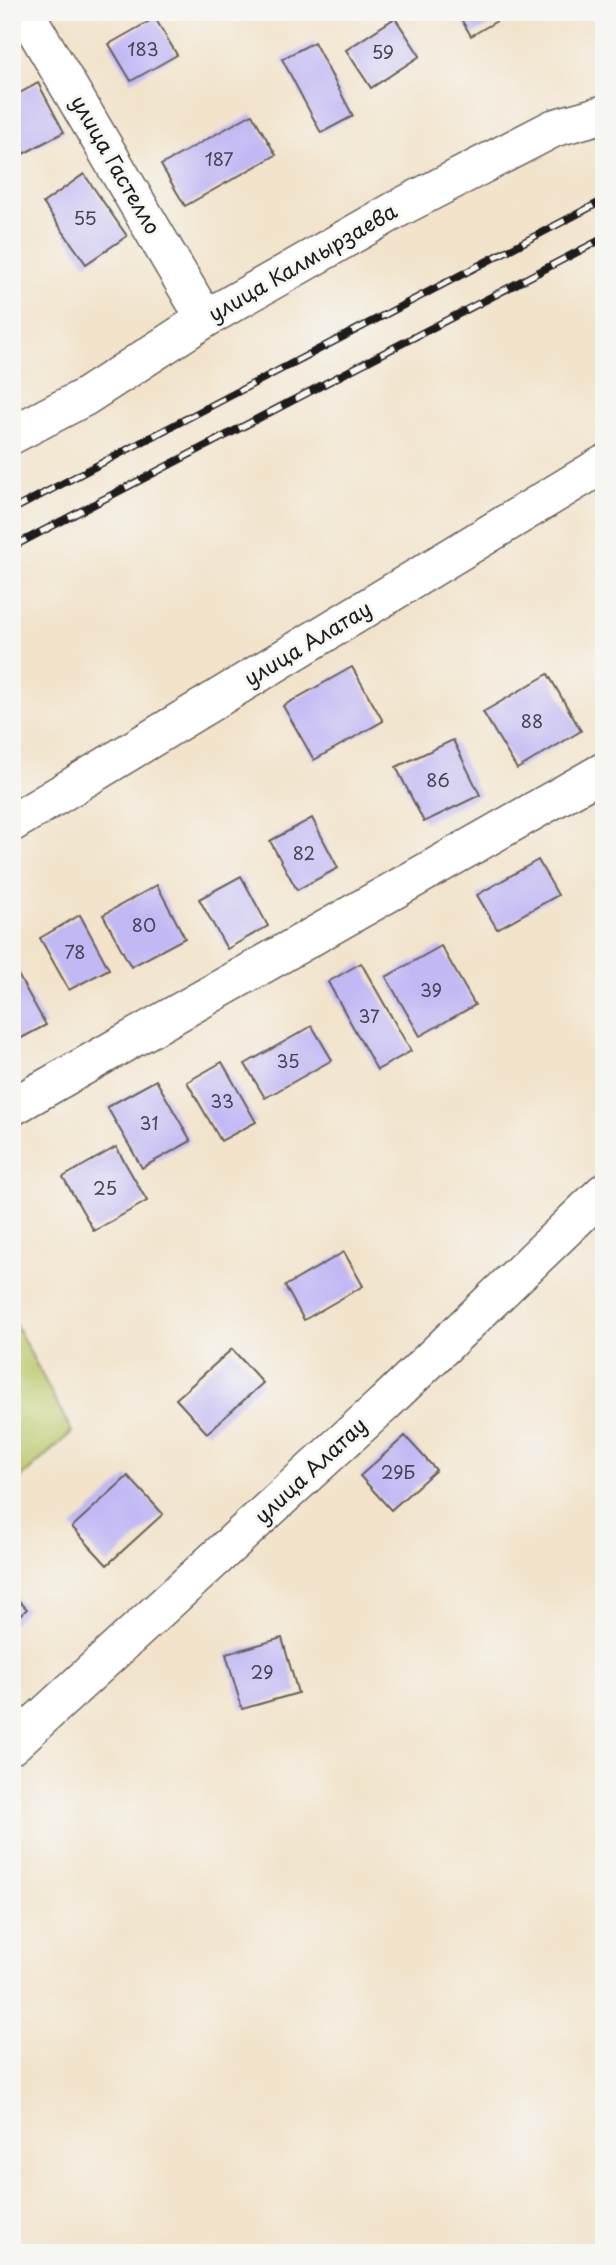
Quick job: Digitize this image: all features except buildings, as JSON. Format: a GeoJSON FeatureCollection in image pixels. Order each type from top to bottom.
{"type":"FeatureCollection","features":[{"type":"Feature","properties":{"kind":"street","name":"улица Гастелло"},"geometry":{"type":"LineString","coordinates":[[25,12],[205,319]]}},
{"type":"Feature","properties":{"kind":"street","name":"улица Калмырзаева"},"geometry":{"type":"LineString","coordinates":[[12,435],[85,397],[205,319],[401,207],[554,128],[604,114]]}},
{"type":"Feature","properties":{"kind":"street","name":"улица Алатау"},"geometry":{"type":"LineString","coordinates":[[12,823],[604,464]]}},
{"type":"Feature","properties":{"kind":"street"},"geometry":{"type":"LineString","coordinates":[[12,1107],[604,771]]}},
{"type":"Feature","properties":{"kind":"street","name":"улица Алатау"},"geometry":{"type":"LineString","coordinates":[[12,1745],[385,1403],[604,1192]]}},
{"type":"Feature","properties":{"kind":"green space"},"geometry":{"type":"Polygon","coordinates":[[[12,1318],[72,1432],[12,1486],[12,1318]]]}},
{"type":"Feature","properties":{"kind":"railway"},"geometry":{"type":"LineString","coordinates":[[12,510],[604,200]]}},
{"type":"Feature","properties":{"kind":"railway"},"geometry":{"type":"LineString","coordinates":[[12,547],[604,238]]}}]}
